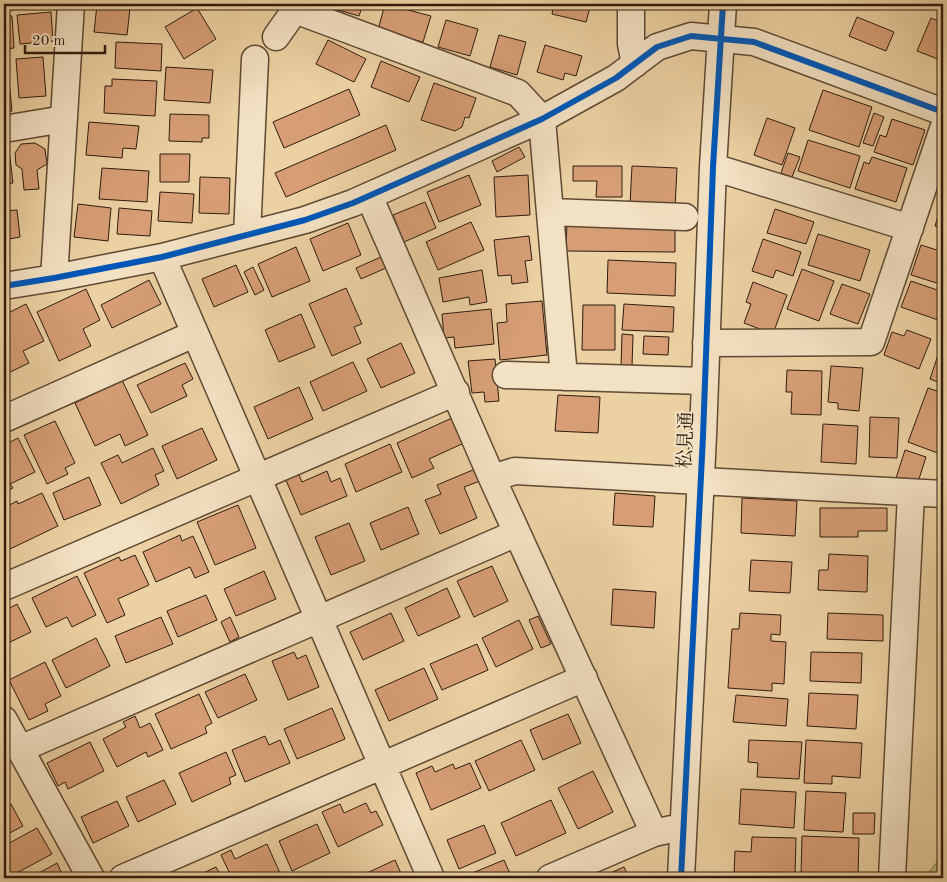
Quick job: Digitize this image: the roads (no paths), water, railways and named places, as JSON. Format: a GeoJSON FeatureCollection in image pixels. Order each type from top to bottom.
{"type":"FeatureCollection","features":[{"type":"Feature","properties":{"kind":"street"},"geometry":{"type":"LineString","coordinates":[[54,278],[71,4]]}},
{"type":"Feature","properties":{"kind":"street"},"geometry":{"type":"LineString","coordinates":[[632,4],[631,44],[635,64]]}},
{"type":"Feature","properties":{"kind":"street","name":"松見通"},"geometry":{"type":"LineString","coordinates":[[681,878],[701,482],[713,167],[724,4]]}},
{"type":"Feature","properties":{"kind":"street"},"geometry":{"type":"LineString","coordinates":[[276,37],[295,10],[518,93],[542,119],[564,376]]}},
{"type":"Feature","properties":{"kind":"street"},"geometry":{"type":"LineString","coordinates":[[4,286],[162,257],[305,220],[369,196],[542,119],[616,78],[658,47],[691,36],[722,37],[754,42],[943,112]]}},
{"type":"Feature","properties":{"kind":"street"},"geometry":{"type":"LineString","coordinates":[[247,235],[256,59]]}},
{"type":"Feature","properties":{"kind":"street"},"geometry":{"type":"LineString","coordinates":[[4,129],[64,119]]}},
{"type":"Feature","properties":{"kind":"street"},"geometry":{"type":"LineString","coordinates":[[706,342],[871,342],[943,129]]}},
{"type":"Feature","properties":{"kind":"street"},"geometry":{"type":"LineString","coordinates":[[713,167],[910,228]]}},
{"type":"Feature","properties":{"kind":"street"},"geometry":{"type":"LineString","coordinates":[[369,196],[492,478],[654,833]]}},
{"type":"Feature","properties":{"kind":"street"},"geometry":{"type":"LineString","coordinates":[[550,212],[685,217]]}},
{"type":"Feature","properties":{"kind":"street"},"geometry":{"type":"LineString","coordinates":[[162,257],[431,878]]}},
{"type":"Feature","properties":{"kind":"street"},"geometry":{"type":"LineString","coordinates":[[4,418],[194,334]]}},
{"type":"Feature","properties":{"kind":"street"},"geometry":{"type":"LineString","coordinates":[[506,375],[704,381]]}},
{"type":"Feature","properties":{"kind":"street"},"geometry":{"type":"LineString","coordinates":[[4,587],[456,392]]}},
{"type":"Feature","properties":{"kind":"street"},"geometry":{"type":"LineString","coordinates":[[492,478],[515,471],[911,494],[943,494]]}},
{"type":"Feature","properties":{"kind":"street"},"geometry":{"type":"LineString","coordinates":[[892,878],[911,494]]}},
{"type":"Feature","properties":{"kind":"street"},"geometry":{"type":"LineString","coordinates":[[91,878],[9,734],[318,620],[517,533]]}},
{"type":"Feature","properties":{"kind":"street"},"geometry":{"type":"LineString","coordinates":[[123,878],[584,678]]}},
{"type":"Feature","properties":{"kind":"street"},"geometry":{"type":"LineString","coordinates":[[550,878],[654,833],[684,827]]}}]}
